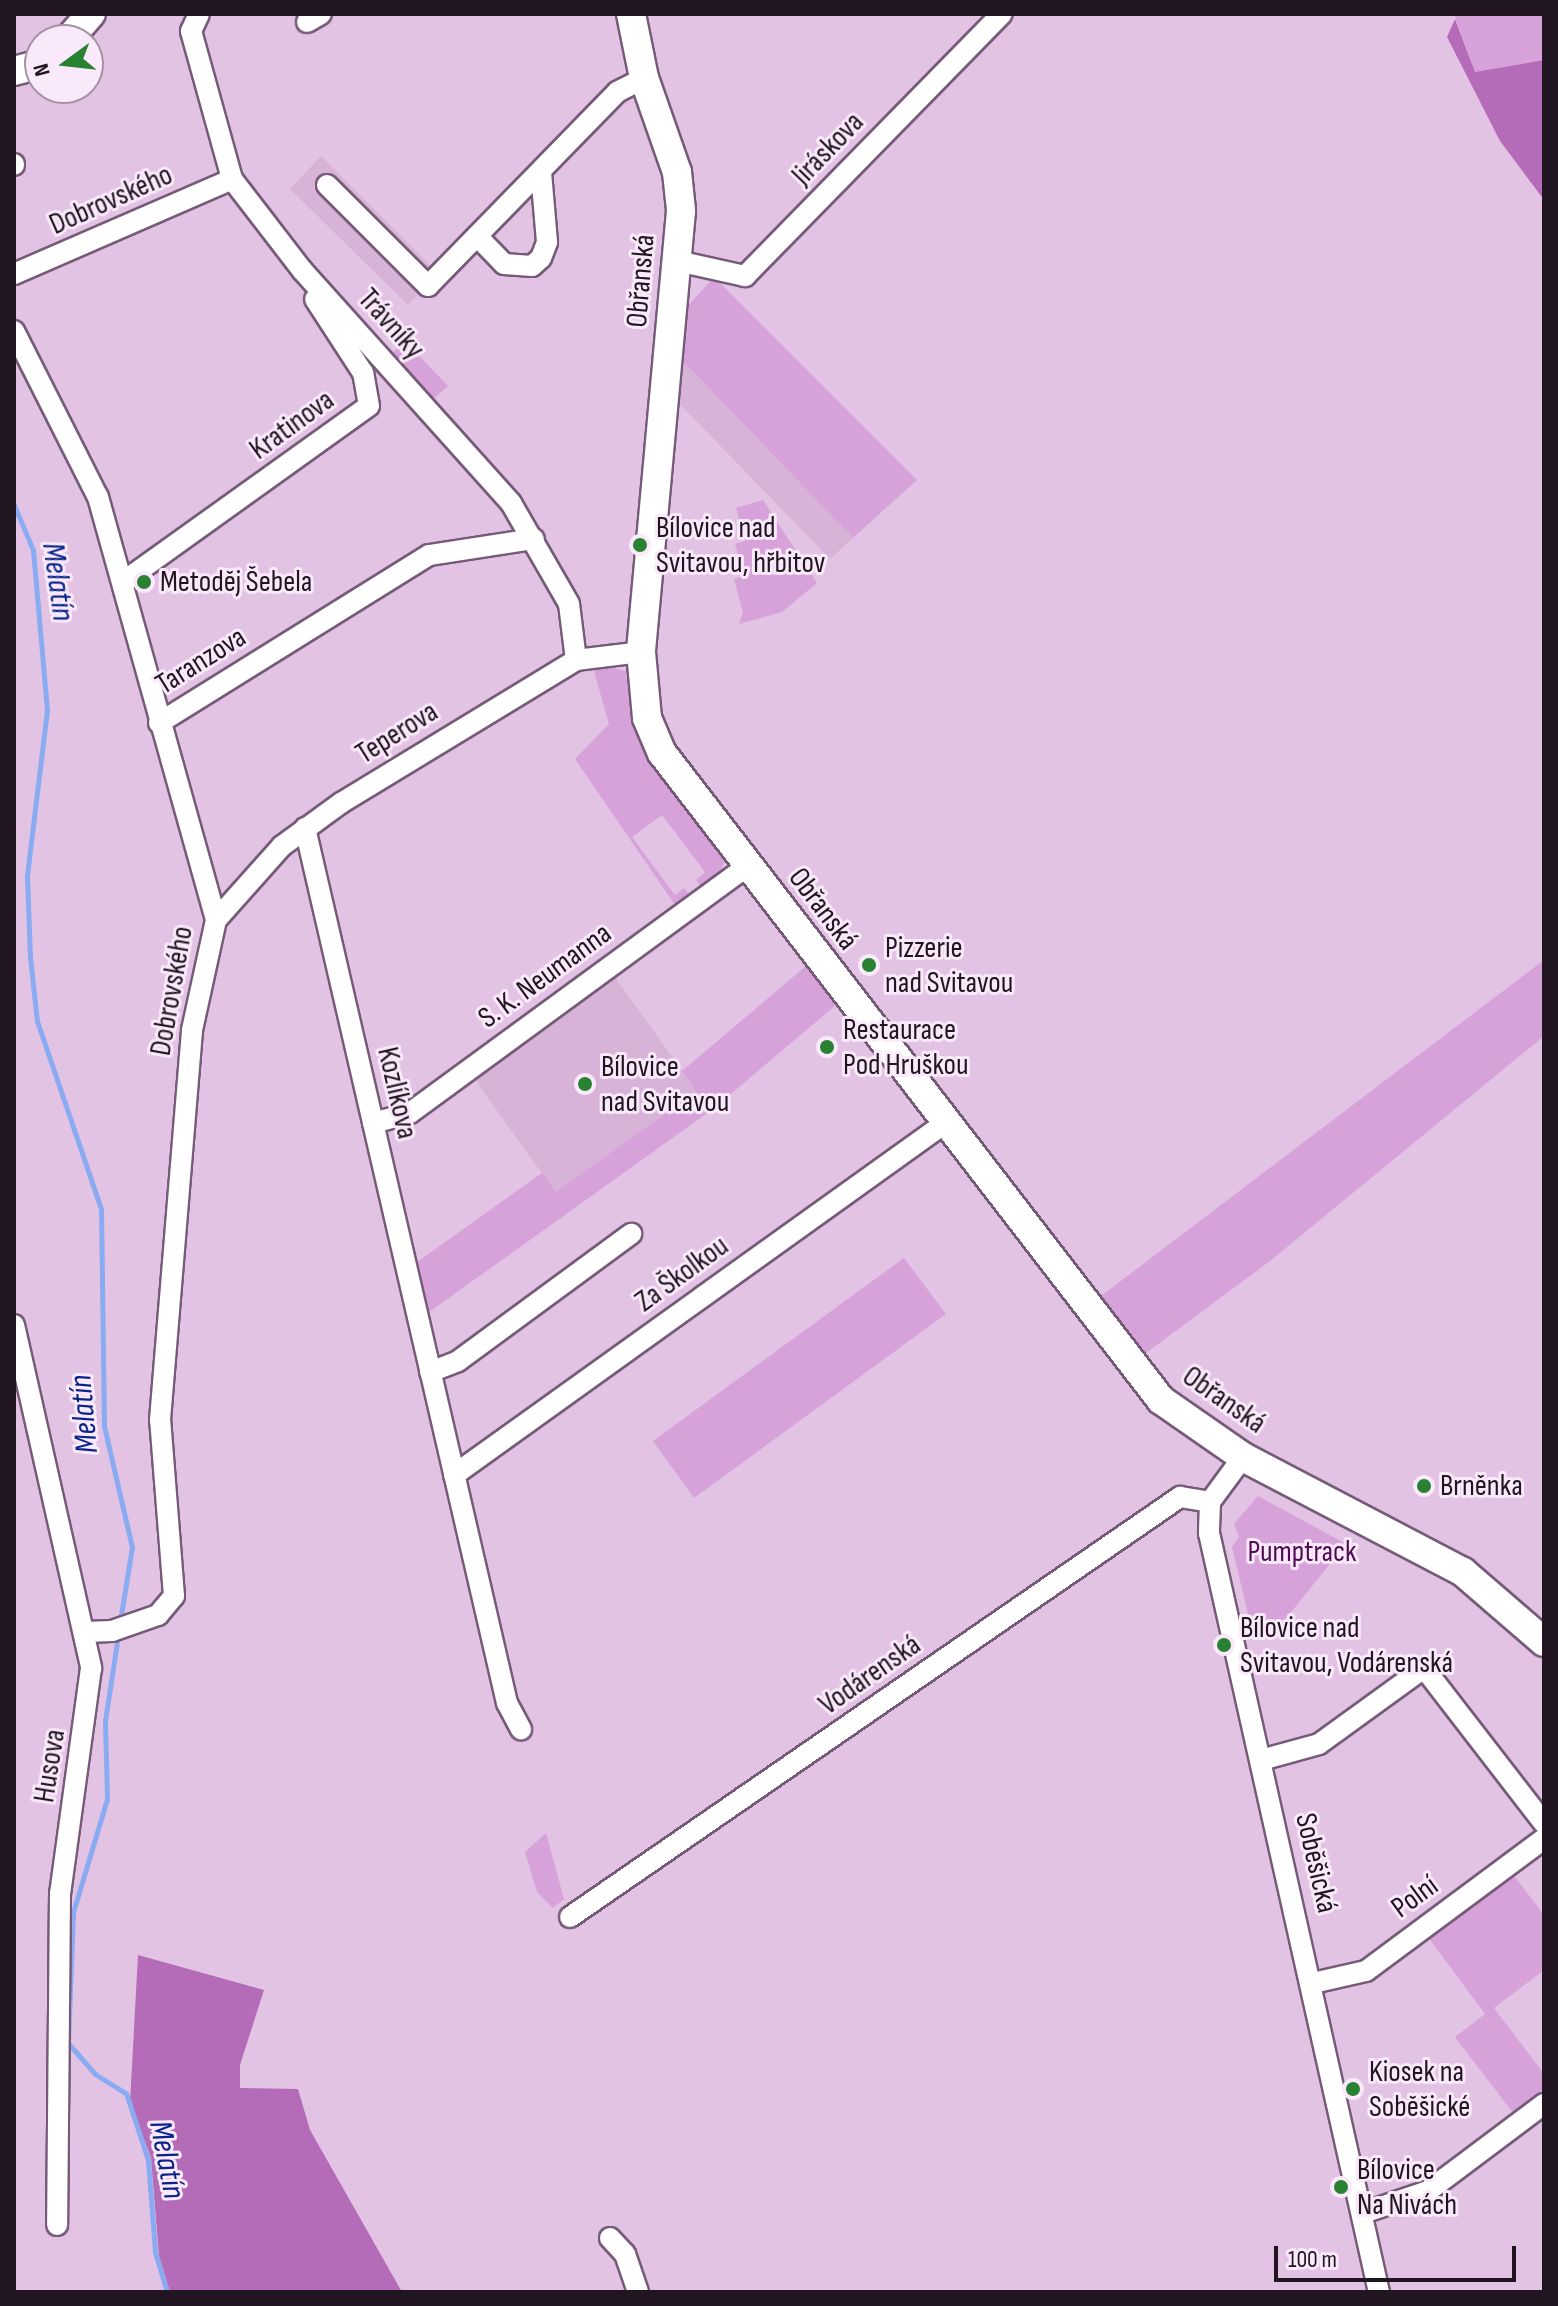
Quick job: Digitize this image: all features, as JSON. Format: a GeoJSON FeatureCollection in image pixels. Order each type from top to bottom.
{"type":"FeatureCollection","features":[{"type":"Feature","properties":{"kind":"main road","name":"Obřanská"},"geometry":{"type":"LineString","coordinates":[[631,14],[644,78],[677,172],[677,261],[641,652],[652,734],[747,866],[1146,1384],[1186,1421],[1243,1457],[1463,1572],[1544,1642]]}},
{"type":"Feature","properties":{"kind":"street","name":"Trávníky"},"geometry":{"type":"LineString","coordinates":[[199,14],[191,31],[232,179],[322,293],[483,466],[534,539],[569,604],[576,660]]}},
{"type":"Feature","properties":{"kind":"street","name":"Jiráskova"},"geometry":{"type":"LineString","coordinates":[[677,261],[745,276],[1002,14]]}},
{"type":"Feature","properties":{"kind":"street"},"geometry":{"type":"LineString","coordinates":[[327,185],[428,286],[617,92],[644,78]]}},
{"type":"Feature","properties":{"kind":"street"},"geometry":{"type":"LineString","coordinates":[[477,236],[504,264],[532,266],[541,258],[547,242],[541,172]]}},
{"type":"Feature","properties":{"kind":"street","name":"Dobrovského"},"geometry":{"type":"LineString","coordinates":[[14,274],[232,179]]}},
{"type":"Feature","properties":{"kind":"street","name":"Kratinova"},"geometry":{"type":"LineString","coordinates":[[123,582],[369,406],[363,373],[302,270]]}},
{"type":"Feature","properties":{"kind":"street","name":"Dobrovského"},"geometry":{"type":"LineString","coordinates":[[14,331],[83,460],[123,582],[159,723],[216,920],[192,1030],[160,1420],[174,1596],[158,1615],[119,1628],[85,1632]]}},
{"type":"Feature","properties":{"kind":"street","name":"Taranzova"},"geometry":{"type":"LineString","coordinates":[[159,723],[429,555],[534,539]]}},
{"type":"Feature","properties":{"kind":"street","name":"Teperova"},"geometry":{"type":"LineString","coordinates":[[216,920],[240,888],[305,828],[576,660],[641,652]]}},
{"type":"Feature","properties":{"kind":"street","name":"Kozlíkova"},"geometry":{"type":"LineString","coordinates":[[305,828],[507,1703],[521,1729]]}},
{"type":"Feature","properties":{"kind":"street","name":"S. K. Neumanna"},"geometry":{"type":"LineString","coordinates":[[373,1123],[410,1113],[747,866]]}},
{"type":"Feature","properties":{"kind":"street","name":"Za Školkou"},"geometry":{"type":"LineString","coordinates":[[454,1475],[945,1123]]}},
{"type":"Feature","properties":{"kind":"street"},"geometry":{"type":"LineString","coordinates":[[430,1372],[458,1361],[631,1234]]}},
{"type":"Feature","properties":{"kind":"street","name":"Husova"},"geometry":{"type":"LineString","coordinates":[[14,1325],[91,1668],[87,1724],[60,1893],[57,2225]]}},
{"type":"Feature","properties":{"kind":"street"},"geometry":{"type":"LineString","coordinates":[[1210,1502],[1243,1457]]}},
{"type":"Feature","properties":{"kind":"street","name":"Vodárenská"},"geometry":{"type":"LineString","coordinates":[[570,1917],[1180,1497],[1210,1502]]}},
{"type":"Feature","properties":{"kind":"street","name":"Soběšická"},"geometry":{"type":"LineString","coordinates":[[1210,1502],[1214,1559],[1363,2213],[1373,2291]]}},
{"type":"Feature","properties":{"kind":"street"},"geometry":{"type":"LineString","coordinates":[[1261,1760],[1319,1744],[1424,1668],[1544,1823]]}},
{"type":"Feature","properties":{"kind":"street","name":"Polní"},"geometry":{"type":"LineString","coordinates":[[1313,1983],[1366,1971],[1544,1839]]}},
{"type":"Feature","properties":{"kind":"street"},"geometry":{"type":"LineString","coordinates":[[1363,2213],[1428,2191],[1544,2104]]}},
{"type":"Feature","properties":{"kind":"street"},"geometry":{"type":"LineString","coordinates":[[610,2238],[625,2254],[638,2292]]}},
{"type":"Feature","properties":{"kind":"shaded area"},"geometry":{"type":"Polygon","coordinates":[[[1455,19],[1475,72],[1544,60],[1544,200],[1500,141],[1447,37],[1455,19]]]}},
{"type":"Feature","properties":{"kind":"shaded area"},"geometry":{"type":"Polygon","coordinates":[[[321,156],[438,273],[408,305],[290,189],[321,156]]]}},
{"type":"Feature","properties":{"kind":"shaded area"},"geometry":{"type":"Polygon","coordinates":[[[681,359],[853,538],[830,559],[678,402],[681,359]]]}},
{"type":"Feature","properties":{"kind":"shaded area","name":"Bílovice nad Svitavou"},"geometry":{"type":"Polygon","coordinates":[[[614,976],[696,1090],[556,1193],[473,1077],[614,976]]]}},
{"type":"Feature","properties":{"kind":"shaded area"},"geometry":{"type":"Polygon","coordinates":[[[138,1955],[264,1990],[240,2065],[240,2088],[298,2089],[310,2130],[402,2292],[170,2292],[159,2256],[151,2158],[130,2102],[138,1955]]]}},
{"type":"Feature","properties":{"kind":"green space"},"geometry":{"type":"Polygon","coordinates":[[[1454,14],[1544,14],[1544,60],[1475,72],[1454,14]]]}},
{"type":"Feature","properties":{"kind":"green space"},"geometry":{"type":"Polygon","coordinates":[[[714,277],[917,480],[853,538],[681,359],[686,308],[714,277]]]}},
{"type":"Feature","properties":{"kind":"green space"},"geometry":{"type":"Polygon","coordinates":[[[405,341],[448,386],[429,403],[387,358],[405,341]]]}},
{"type":"Feature","properties":{"kind":"green space"},"geometry":{"type":"Polygon","coordinates":[[[763,500],[817,583],[782,612],[739,624],[743,613],[734,579],[744,576],[735,544],[745,541],[736,508],[763,500]]]}},
{"type":"Feature","properties":{"kind":"green space"},"geometry":{"type":"Polygon","coordinates":[[[592,664],[627,671],[640,736],[725,859],[719,876],[702,888],[696,880],[705,872],[662,815],[632,837],[675,895],[684,888],[689,894],[675,905],[575,759],[609,724],[592,664]]]}},
{"type":"Feature","properties":{"kind":"green space"},"geometry":{"type":"Polygon","coordinates":[[[1544,960],[1544,1036],[1270,1261],[1142,1356],[1097,1299],[1544,960]]]}},
{"type":"Feature","properties":{"kind":"green space"},"geometry":{"type":"Polygon","coordinates":[[[806,966],[836,1005],[713,1109],[425,1315],[413,1265],[542,1173],[556,1192],[696,1091],[682,1071],[806,966]]]}},
{"type":"Feature","properties":{"kind":"green space"},"geometry":{"type":"Polygon","coordinates":[[[904,1258],[946,1314],[694,1498],[653,1441],[904,1258]]]}},
{"type":"Feature","properties":{"kind":"green space","name":"Pumptrack"},"geometry":{"type":"Polygon","coordinates":[[[1258,1496],[1346,1544],[1271,1637],[1249,1618],[1232,1547],[1239,1537],[1234,1524],[1258,1496]]]}},
{"type":"Feature","properties":{"kind":"green space"},"geometry":{"type":"Polygon","coordinates":[[[546,1833],[564,1899],[553,1908],[537,1892],[525,1852],[546,1833]]]}},
{"type":"Feature","properties":{"kind":"green space"},"geometry":{"type":"Polygon","coordinates":[[[1512,1873],[1544,1915],[1544,1970],[1494,2008],[1544,2074],[1544,2091],[1514,2114],[1455,2037],[1485,2014],[1428,1937],[1512,1873]]]}},
{"type":"Feature","properties":{"kind":"waterway","name":"Melatín"},"geometry":{"type":"LineString","coordinates":[[14,505],[33,550],[47,710],[27,876],[30,957],[37,1021],[101,1209],[104,1426],[132,1547],[120,1621]]}},
{"type":"Feature","properties":{"kind":"waterway","name":"Melatín"},"geometry":{"type":"LineString","coordinates":[[118,1635],[105,1721],[107,1799],[73,1912],[68,2043],[95,2074],[126,2093],[148,2160],[155,2252],[167,2292]]}},
{"type":"Feature","properties":{"kind":"place","name":"Bílovice nad Svitavou, hřbitov"},"geometry":{"type":"Point","coordinates":[640,545]}},
{"type":"Feature","properties":{"kind":"place","name":"Metoděj Šebela"},"geometry":{"type":"Point","coordinates":[144,582]}},
{"type":"Feature","properties":{"kind":"place","name":"Pizzerie nad Svitavou"},"geometry":{"type":"Point","coordinates":[869,965]}},
{"type":"Feature","properties":{"kind":"place","name":"Restaurace Pod Hruškou"},"geometry":{"type":"Point","coordinates":[827,1047]}},
{"type":"Feature","properties":{"kind":"place","name":"Bílovice nad Svitavou"},"geometry":{"type":"Point","coordinates":[585,1084]}},
{"type":"Feature","properties":{"kind":"place","name":"Brněnka"},"geometry":{"type":"Point","coordinates":[1424,1486]}},
{"type":"Feature","properties":{"kind":"place","name":"Bílovice nad Svitavou, Vodárenská"},"geometry":{"type":"Point","coordinates":[1224,1645]}},
{"type":"Feature","properties":{"kind":"place","name":"Kiosek na Soběšické"},"geometry":{"type":"Point","coordinates":[1353,2089]}},
{"type":"Feature","properties":{"kind":"place","name":"Bílovice Na Nivách"},"geometry":{"type":"Point","coordinates":[1341,2187]}}]}
